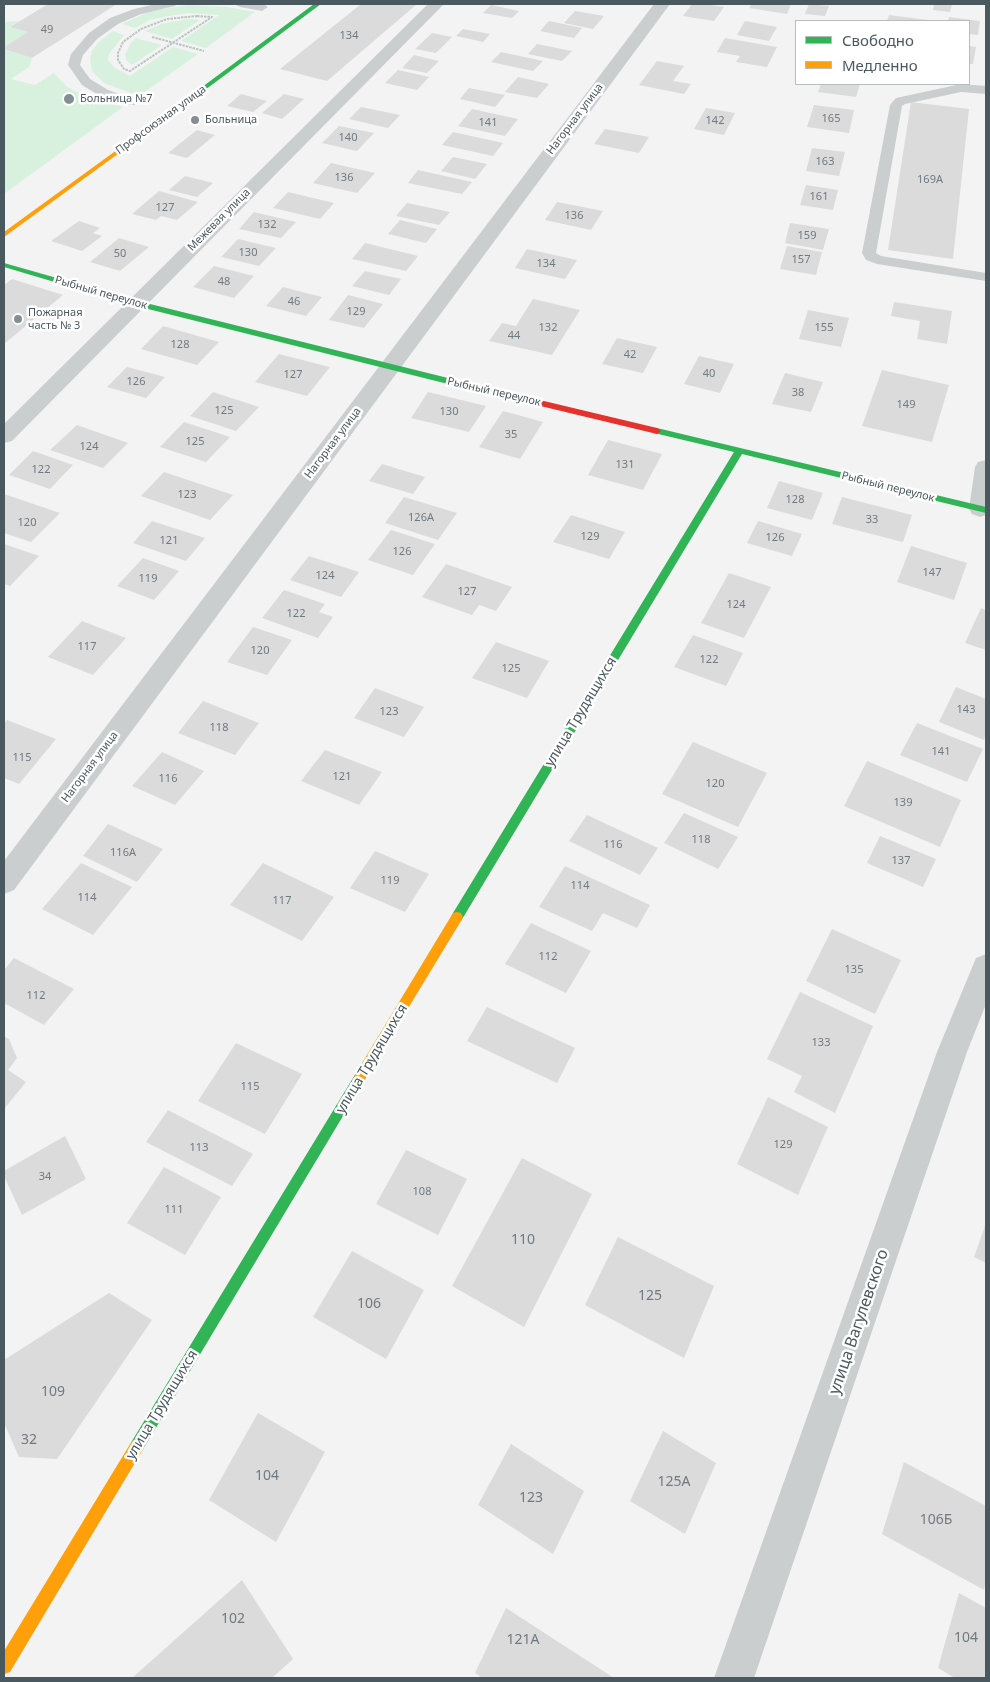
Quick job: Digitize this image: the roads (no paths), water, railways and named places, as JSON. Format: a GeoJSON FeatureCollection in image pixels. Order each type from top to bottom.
{"type":"FeatureCollection","features":[{"type":"Feature","properties":{"kind":"street","name":"Профсоюзная улица"},"geometry":{"type":"LineString","coordinates":[[4,236],[318,4]]}},
{"type":"Feature","properties":{"kind":"street","name":"Межевая улица"},"geometry":{"type":"LineString","coordinates":[[4,436],[436,4]]}},
{"type":"Feature","properties":{"kind":"street","name":"Нагорная улица"},"geometry":{"type":"LineString","coordinates":[[4,882],[662,4]]}},
{"type":"Feature","properties":{"kind":"street","name":"Рыбный переулок"},"geometry":{"type":"LineString","coordinates":[[4,264],[135,303],[390,367],[983,509]]}},
{"type":"Feature","properties":{"kind":"street","name":"улица Трудящихся"},"geometry":{"type":"LineString","coordinates":[[4,1666],[739,451]]}},
{"type":"Feature","properties":{"kind":"street"},"geometry":{"type":"LineString","coordinates":[[983,509],[986,467]]}},
{"type":"Feature","properties":{"kind":"street","name":"улица Вагулевского"},"geometry":{"type":"LineString","coordinates":[[734,1678],[952,1052],[986,967]]}},
{"type":"Feature","properties":{"kind":"lane"},"geometry":{"type":"LineString","coordinates":[[130,102],[104,93],[86,82],[74,65],[77,54],[93,36],[114,22],[138,11],[172,4]]}},
{"type":"Feature","properties":{"kind":"lane"},"geometry":{"type":"LineString","coordinates":[[240,4],[262,7]]}},
{"type":"Feature","properties":{"kind":"lane"},"geometry":{"type":"LineString","coordinates":[[986,90],[961,88],[901,101],[896,105],[869,253],[871,257],[877,260],[986,277]]}},
{"type":"Feature","properties":{"kind":"place","name":"Больница №7"},"geometry":{"type":"Point","coordinates":[69,99]}},
{"type":"Feature","properties":{"kind":"place","name":"Больница"},"geometry":{"type":"Point","coordinates":[195,120]}},
{"type":"Feature","properties":{"kind":"place","name":"Пожарная часть № 3"},"geometry":{"type":"Point","coordinates":[18,319]}}]}
